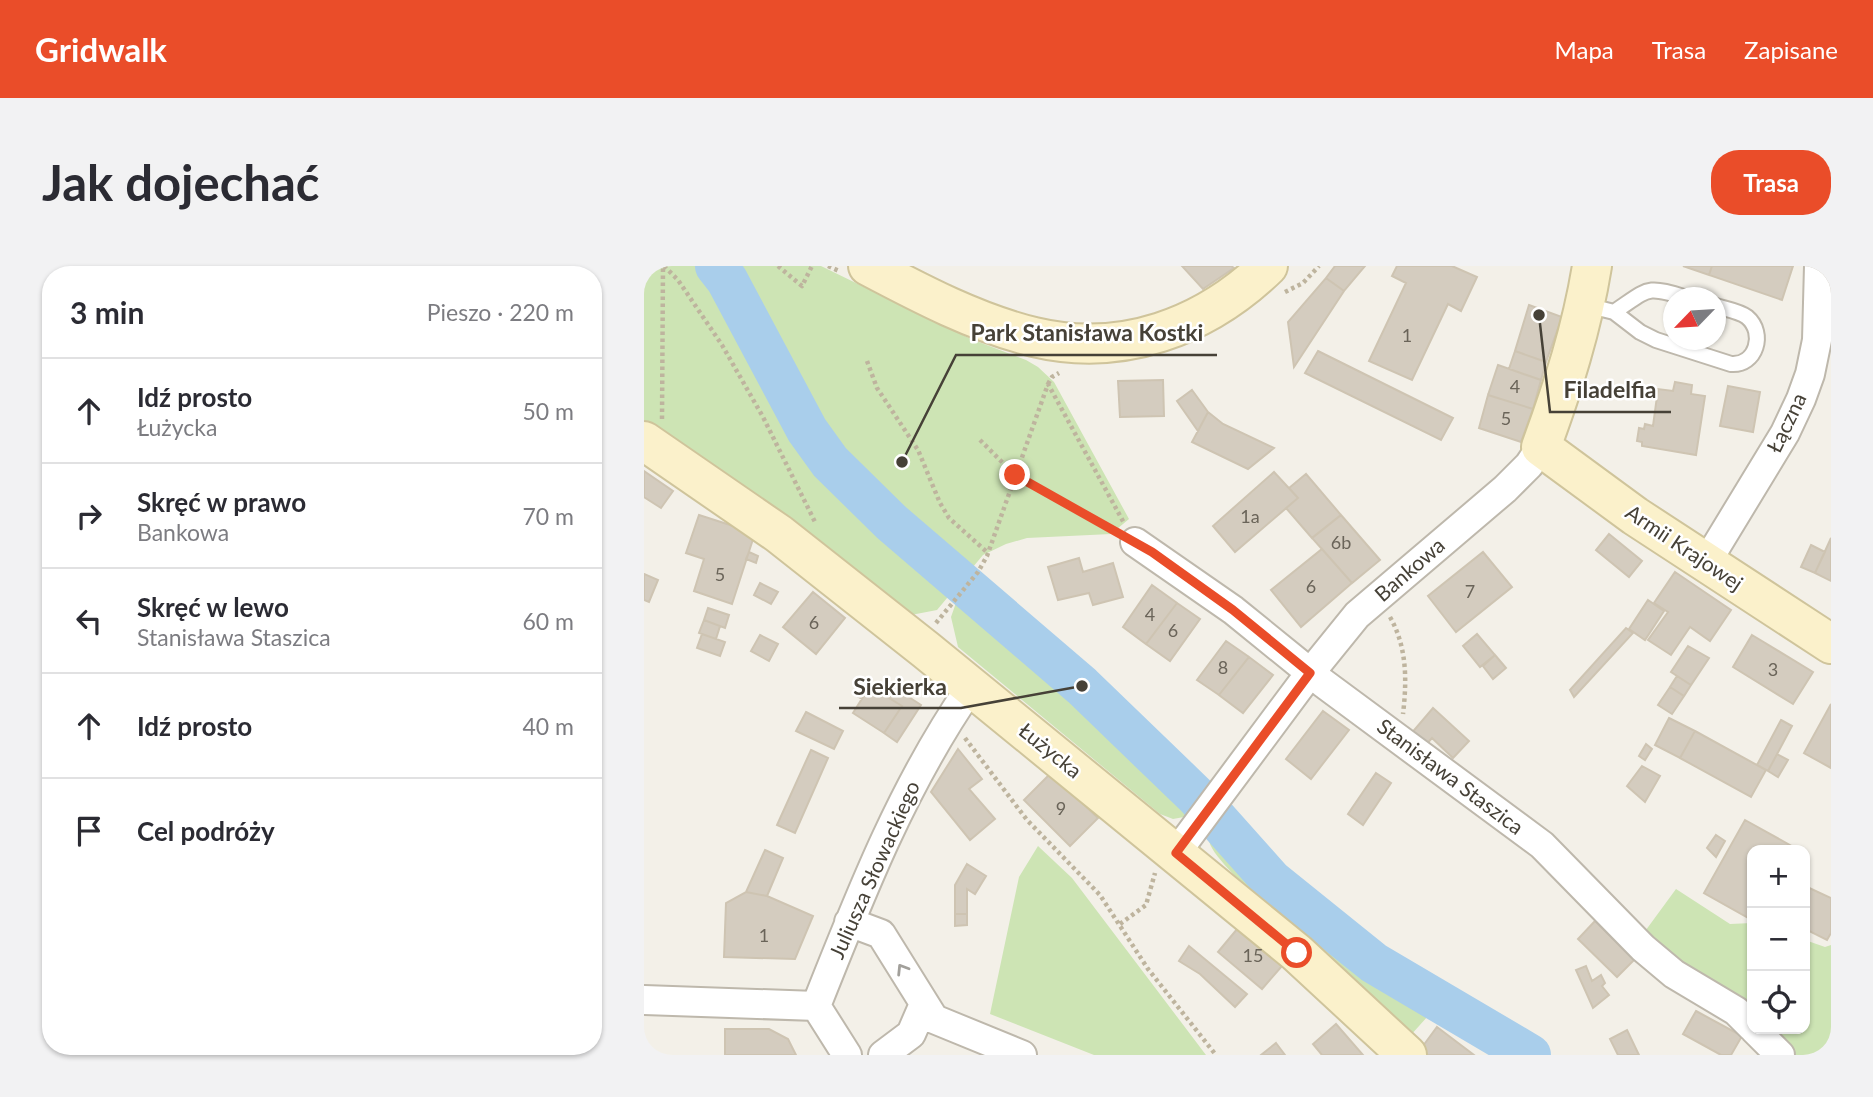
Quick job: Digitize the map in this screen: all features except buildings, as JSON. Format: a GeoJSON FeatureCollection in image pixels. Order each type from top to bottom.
{"type":"FeatureCollection","features":[{"type":"Feature","properties":{"kind":"main road"},"geometry":{"type":"LineString","coordinates":[[868,266],[968,315],[1035,337],[1075,342],[1136,339],[1182,325],[1219,306],[1247,286],[1268,266]]}},
{"type":"Feature","properties":{"kind":"main road","name":"Bankowa"},"geometry":{"type":"LineString","coordinates":[[1541,447],[1564,384],[1599,308],[1592,266]]}},
{"type":"Feature","properties":{"kind":"main road","name":"Łużycka"},"geometry":{"type":"LineString","coordinates":[[653,432],[971,687],[1185,841],[1297,953],[1407,1055]]}},
{"type":"Feature","properties":{"kind":"main road","name":"Armii Krajowej"},"geometry":{"type":"LineString","coordinates":[[1541,447],[1706,564],[1831,645]]}},
{"type":"Feature","properties":{"kind":"street","name":"Łączna"},"geometry":{"type":"LineString","coordinates":[[1706,564],[1785,433],[1801,399],[1818,335],[1819,266]]}},
{"type":"Feature","properties":{"kind":"street","name":"Bankowa"},"geometry":{"type":"LineString","coordinates":[[1185,841],[1310,673],[1357,615],[1505,489],[1529,466],[1541,447]]}},
{"type":"Feature","properties":{"kind":"street","name":"Stanisława Staszica"},"geometry":{"type":"LineString","coordinates":[[1135,542],[1233,610],[1310,673],[1542,845],[1643,948],[1674,974],[1736,1011],[1747,1022]]}},
{"type":"Feature","properties":{"kind":"street","name":"Juliusza Słowackiego"},"geometry":{"type":"LineString","coordinates":[[816,1006],[880,849],[927,756],[971,687]]}},
{"type":"Feature","properties":{"kind":"street"},"geometry":{"type":"LineString","coordinates":[[849,922],[881,934],[934,1019],[1022,1055]]}},
{"type":"Feature","properties":{"kind":"street"},"geometry":{"type":"LineString","coordinates":[[644,1000],[816,1006],[847,1055]]}},
{"type":"Feature","properties":{"kind":"street"},"geometry":{"type":"LineString","coordinates":[[883,1055],[911,1034],[924,1003]]}},
{"type":"Feature","properties":{"kind":"street","name":"Stanisława Staszica"},"geometry":{"type":"LineString","coordinates":[[1759,1034],[1780,1055]]}},
{"type":"Feature","properties":{"kind":"lane"},"geometry":{"type":"LineString","coordinates":[[1599,308],[1654,288],[1663,291]]}},
{"type":"Feature","properties":{"kind":"lane"},"geometry":{"type":"LineString","coordinates":[[1599,308],[1663,342]]}},
{"type":"Feature","properties":{"kind":"lane"},"geometry":{"type":"LineString","coordinates":[[1687,350],[1731,364],[1748,360],[1757,344],[1754,326],[1741,314],[1726,309]]}},
{"type":"Feature","properties":{"kind":"path"},"geometry":{"type":"LineString","coordinates":[[644,270],[650,266]]}},
{"type":"Feature","properties":{"kind":"path"},"geometry":{"type":"LineString","coordinates":[[653,432],[664,266]]}},
{"type":"Feature","properties":{"kind":"path"},"geometry":{"type":"LineString","coordinates":[[664,266],[678,280],[727,354],[769,430],[818,529]]}},
{"type":"Feature","properties":{"kind":"path"},"geometry":{"type":"LineString","coordinates":[[778,266],[802,286],[812,266]]}},
{"type":"Feature","properties":{"kind":"path"},"geometry":{"type":"LineString","coordinates":[[867,361],[877,388],[918,450],[949,518],[988,553]]}},
{"type":"Feature","properties":{"kind":"path"},"geometry":{"type":"LineString","coordinates":[[945,613],[978,572],[988,553],[1052,377]]}},
{"type":"Feature","properties":{"kind":"path"},"geometry":{"type":"LineString","coordinates":[[1048,384],[1135,542]]}},
{"type":"Feature","properties":{"kind":"path"},"geometry":{"type":"LineString","coordinates":[[980,440],[1004,464]]}},
{"type":"Feature","properties":{"kind":"path"},"geometry":{"type":"LineString","coordinates":[[1015,475],[1135,542]]}},
{"type":"Feature","properties":{"kind":"path"},"geometry":{"type":"LineString","coordinates":[[1386,610],[1400,639],[1407,684],[1403,718],[1394,735]]}},
{"type":"Feature","properties":{"kind":"path"},"geometry":{"type":"LineString","coordinates":[[980,757],[1027,820],[1100,895],[1148,969],[1216,1055]]}},
{"type":"Feature","properties":{"kind":"path"},"geometry":{"type":"LineString","coordinates":[[1120,924],[1146,905]]}},
{"type":"Feature","properties":{"kind":"green space"},"geometry":{"type":"Polygon","coordinates":[[[659,266],[821,266],[971,339],[1026,360],[1054,382],[1129,519],[1111,534],[1027,538],[1006,544],[983,555],[937,610],[911,615],[752,491],[644,420],[644,275],[659,266]]]}},
{"type":"Feature","properties":{"kind":"green space"},"geometry":{"type":"Polygon","coordinates":[[[957,600],[1190,809],[1184,817],[1173,819],[1160,814],[958,647],[951,617],[957,600]]]}},
{"type":"Feature","properties":{"kind":"green space"},"geometry":{"type":"Polygon","coordinates":[[[1214,832],[1266,884],[1322,934],[1371,969],[1437,1006],[1410,1036],[1360,985],[1272,910],[1229,869],[1209,840],[1214,832]]]}},
{"type":"Feature","properties":{"kind":"green space"},"geometry":{"type":"Polygon","coordinates":[[[1038,846],[1072,878],[1206,1055],[1094,1055],[990,1014],[1019,877],[1038,846]]]}},
{"type":"Feature","properties":{"kind":"green space"},"geometry":{"type":"Polygon","coordinates":[[[1676,889],[1730,924],[1747,923],[1747,1008],[1722,994],[1643,934],[1676,889]]]}},
{"type":"Feature","properties":{"kind":"green space"},"geometry":{"type":"Polygon","coordinates":[[[1810,942],[1825,947],[1831,945],[1831,1055],[1794,1055],[1775,1034],[1810,1034],[1810,942]]]}},
{"type":"Feature","properties":{"kind":"waterway"},"geometry":{"type":"LineString","coordinates":[[716,266],[727,280],[807,430],[830,462],[891,522],[1082,686],[1197,797],[1271,880],[1374,963],[1530,1055]]}},
{"type":"Feature","properties":{"kind":"place","name":"Filadelfia"},"geometry":{"type":"Point","coordinates":[1539,315]}},
{"type":"Feature","properties":{"kind":"place","name":"Park Stanisława Kostki"},"geometry":{"type":"Point","coordinates":[902,462]}},
{"type":"Feature","properties":{"kind":"place","name":"Siekierka"},"geometry":{"type":"Point","coordinates":[1082,686]}},
{"type":"Feature","properties":{"kind":"route"},"geometry":{"type":"LineString","coordinates":[[1015,475],[1152,552],[1233,610],[1310,673],[1176,853],[1297,953]]}}]}
